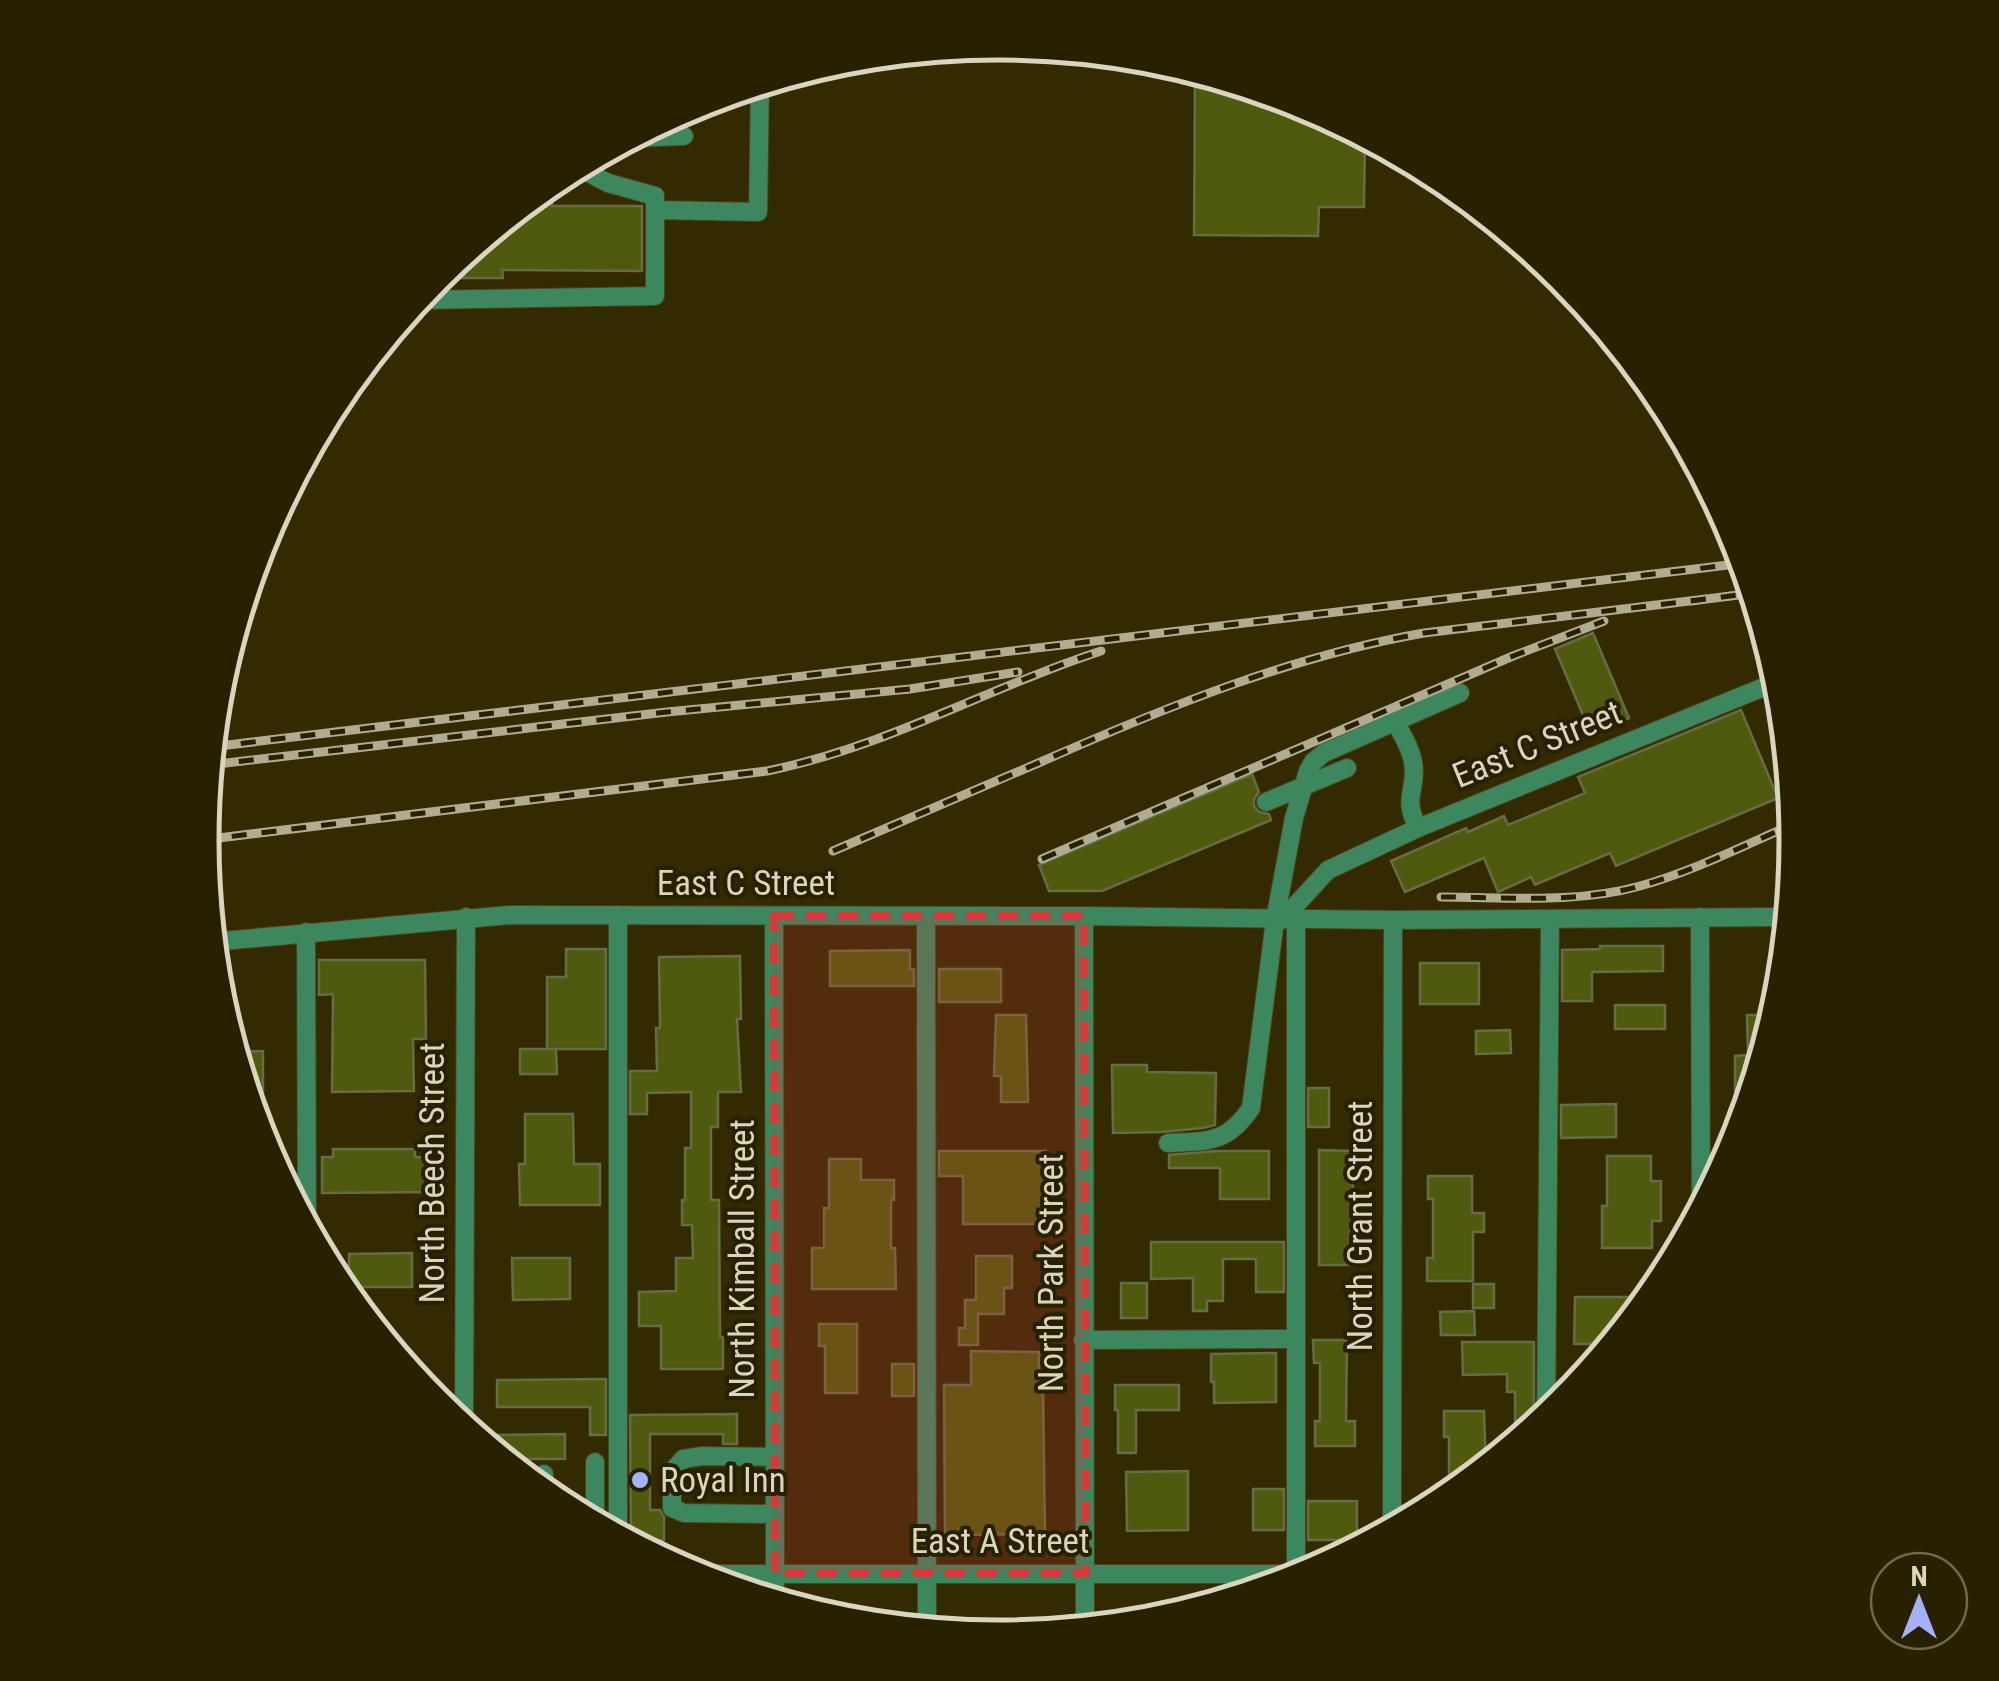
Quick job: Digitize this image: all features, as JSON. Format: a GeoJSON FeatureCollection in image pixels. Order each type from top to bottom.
{"type":"FeatureCollection","features":[{"type":"Feature","properties":{"kind":"street"},"geometry":{"type":"LineString","coordinates":[[655,210],[758,212],[760,98]]}},
{"type":"Feature","properties":{"kind":"street"},"geometry":{"type":"LineString","coordinates":[[661,137],[684,136]]}},
{"type":"Feature","properties":{"kind":"street"},"geometry":{"type":"LineString","coordinates":[[438,300],[654,296],[655,196],[593,175]]}},
{"type":"Feature","properties":{"kind":"street","name":"East C Street"},"geometry":{"type":"LineString","coordinates":[[1285,920],[1328,870],[1418,828],[1765,687]]}},
{"type":"Feature","properties":{"kind":"street"},"geometry":{"type":"LineString","coordinates":[[1168,1143],[1216,1140],[1239,1126],[1250,1108],[1285,920],[1294,818],[1312,762],[1324,753],[1460,693]]}},
{"type":"Feature","properties":{"kind":"street"},"geometry":{"type":"LineString","coordinates":[[1396,722],[1413,758],[1408,810],[1418,828]]}},
{"type":"Feature","properties":{"kind":"street"},"geometry":{"type":"LineString","coordinates":[[1266,802],[1347,768]]}},
{"type":"Feature","properties":{"kind":"street"},"geometry":{"type":"LineString","coordinates":[[618,915],[618,1521]]}},
{"type":"Feature","properties":{"kind":"street","name":"North Kimball Street"},"geometry":{"type":"LineString","coordinates":[[774,916],[775,1588]]}},
{"type":"Feature","properties":{"kind":"street","name":"North Park Street"},"geometry":{"type":"LineString","coordinates":[[1084,916],[1086,1616]]}},
{"type":"Feature","properties":{"kind":"street","name":"East C Street"},"geometry":{"type":"LineString","coordinates":[[226,941],[466,917],[1776,917]]}},
{"type":"Feature","properties":{"kind":"street","name":"North Beech Street"},"geometry":{"type":"LineString","coordinates":[[464,1407],[466,917]]}},
{"type":"Feature","properties":{"kind":"street"},"geometry":{"type":"LineString","coordinates":[[926,917],[927,1617]]}},
{"type":"Feature","properties":{"kind":"street"},"geometry":{"type":"LineString","coordinates":[[1700,917],[1701,1184]]}},
{"type":"Feature","properties":{"kind":"street"},"geometry":{"type":"LineString","coordinates":[[1546,1397],[1550,918]]}},
{"type":"Feature","properties":{"kind":"street"},"geometry":{"type":"LineString","coordinates":[[1285,920],[1301,1561]]}},
{"type":"Feature","properties":{"kind":"street","name":"North Grant Street"},"geometry":{"type":"LineString","coordinates":[[1392,1515],[1393,920]]}},
{"type":"Feature","properties":{"kind":"street"},"geometry":{"type":"LineString","coordinates":[[306,932],[307,1200]]}},
{"type":"Feature","properties":{"kind":"street"},"geometry":{"type":"LineString","coordinates":[[1084,1340],[1296,1339]]}},
{"type":"Feature","properties":{"kind":"street"},"geometry":{"type":"LineString","coordinates":[[776,1458],[702,1456],[682,1460],[672,1472],[672,1508],[684,1513],[776,1514]]}},
{"type":"Feature","properties":{"kind":"street"},"geometry":{"type":"LineString","coordinates":[[595,1462],[595,1507]]}},
{"type":"Feature","properties":{"kind":"street","name":"East A Street"},"geometry":{"type":"LineString","coordinates":[[730,1573],[1262,1575]]}},
{"type":"Feature","properties":{"kind":"highlighted area"},"geometry":{"type":"Polygon","coordinates":[[[774,916],[1084,916],[1086,1573],[775,1573],[774,916]]]}},
{"type":"Feature","properties":{"kind":"building"},"geometry":{"type":"Polygon","coordinates":[[[1195,85],[1298,119],[1365,151],[1364,207],[1319,207],[1318,236],[1194,235],[1195,85]]]}},
{"type":"Feature","properties":{"kind":"building"},"geometry":{"type":"Polygon","coordinates":[[[552,202],[552,206],[642,206],[642,271],[502,270],[503,278],[460,278],[552,202]]]}},
{"type":"Feature","properties":{"kind":"building"},"geometry":{"type":"Polygon","coordinates":[[[1593,633],[1629,718],[1591,734],[1555,649],[1593,633]]]}},
{"type":"Feature","properties":{"kind":"building"},"geometry":{"type":"Polygon","coordinates":[[[1741,710],[1778,798],[1616,866],[1610,853],[1535,885],[1531,877],[1498,892],[1484,858],[1405,892],[1391,861],[1466,828],[1468,832],[1504,816],[1508,825],[1585,793],[1578,777],[1741,710]]]}},
{"type":"Feature","properties":{"kind":"building"},"geometry":{"type":"Polygon","coordinates":[[[1252,774],[1259,792],[1254,806],[1269,814],[1271,820],[1102,891],[1049,891],[1039,865],[1252,774]]]}},
{"type":"Feature","properties":{"kind":"building"},"geometry":{"type":"Polygon","coordinates":[[[1663,946],[1663,971],[1592,972],[1592,1001],[1562,1001],[1562,950],[1663,946]]]}},
{"type":"Feature","properties":{"kind":"building"},"geometry":{"type":"Polygon","coordinates":[[[566,949],[606,949],[606,1049],[547,1049],[547,977],[566,977],[566,949]]]}},
{"type":"Feature","properties":{"kind":"building"},"geometry":{"type":"Polygon","coordinates":[[[910,950],[914,986],[830,986],[830,951],[910,950]]]}},
{"type":"Feature","properties":{"kind":"building"},"geometry":{"type":"Polygon","coordinates":[[[740,956],[741,1019],[737,1019],[741,1092],[718,1092],[718,1127],[711,1127],[711,1200],[719,1200],[723,1369],[661,1369],[661,1326],[639,1326],[639,1292],[676,1291],[676,1258],[693,1258],[692,1225],[682,1225],[685,1148],[691,1148],[691,1092],[647,1093],[647,1114],[630,1114],[630,1071],[657,1071],[659,957],[740,956]]]}},
{"type":"Feature","properties":{"kind":"building"},"geometry":{"type":"Polygon","coordinates":[[[319,960],[425,960],[426,1039],[413,1039],[414,1091],[332,1092],[333,994],[319,995],[319,960]]]}},
{"type":"Feature","properties":{"kind":"building"},"geometry":{"type":"Polygon","coordinates":[[[1420,963],[1479,963],[1479,1004],[1420,1004],[1420,963]]]}},
{"type":"Feature","properties":{"kind":"building"},"geometry":{"type":"Polygon","coordinates":[[[939,969],[1001,969],[1001,1002],[939,1002],[939,969]]]}},
{"type":"Feature","properties":{"kind":"building"},"geometry":{"type":"Polygon","coordinates":[[[1615,1005],[1665,1005],[1665,1029],[1615,1029],[1615,1005]]]}},
{"type":"Feature","properties":{"kind":"building"},"geometry":{"type":"Polygon","coordinates":[[[996,1015],[1026,1015],[1028,1102],[1001,1102],[1001,1076],[994,1076],[996,1015]]]}},
{"type":"Feature","properties":{"kind":"building"},"geometry":{"type":"Polygon","coordinates":[[[1747,1015],[1760,1015],[1739,1091],[1735,1091],[1735,1056],[1748,1055],[1747,1015]]]}},
{"type":"Feature","properties":{"kind":"building"},"geometry":{"type":"Polygon","coordinates":[[[1510,1030],[1511,1053],[1476,1054],[1476,1031],[1510,1030]]]}},
{"type":"Feature","properties":{"kind":"building"},"geometry":{"type":"Polygon","coordinates":[[[520,1049],[556,1049],[557,1074],[520,1074],[520,1049]]]}},
{"type":"Feature","properties":{"kind":"building"},"geometry":{"type":"Polygon","coordinates":[[[263,1051],[263,1099],[260,1091],[248,1052],[263,1051]]]}},
{"type":"Feature","properties":{"kind":"building"},"geometry":{"type":"Polygon","coordinates":[[[1112,1065],[1147,1065],[1147,1072],[1216,1073],[1215,1125],[1113,1133],[1112,1065]]]}},
{"type":"Feature","properties":{"kind":"building"},"geometry":{"type":"Polygon","coordinates":[[[1308,1088],[1329,1088],[1329,1127],[1308,1127],[1308,1088]]]}},
{"type":"Feature","properties":{"kind":"building"},"geometry":{"type":"Polygon","coordinates":[[[1616,1104],[1616,1137],[1561,1138],[1561,1105],[1616,1104]]]}},
{"type":"Feature","properties":{"kind":"building"},"geometry":{"type":"Polygon","coordinates":[[[525,1114],[573,1114],[574,1164],[600,1164],[600,1205],[520,1205],[519,1164],[525,1164],[525,1114]]]}},
{"type":"Feature","properties":{"kind":"building"},"geometry":{"type":"Polygon","coordinates":[[[333,1149],[415,1149],[415,1157],[431,1157],[432,1192],[322,1193],[322,1157],[333,1157],[333,1149]]]}},
{"type":"Feature","properties":{"kind":"building"},"geometry":{"type":"Polygon","coordinates":[[[1319,1150],[1353,1151],[1350,1265],[1319,1265],[1319,1150]]]}},
{"type":"Feature","properties":{"kind":"building"},"geometry":{"type":"Polygon","coordinates":[[[939,1151],[1046,1151],[1048,1224],[963,1224],[963,1176],[939,1176],[939,1151]]]}},
{"type":"Feature","properties":{"kind":"building"},"geometry":{"type":"Polygon","coordinates":[[[1269,1151],[1269,1199],[1220,1199],[1220,1168],[1169,1168],[1169,1155],[1269,1151]]]}},
{"type":"Feature","properties":{"kind":"building"},"geometry":{"type":"Polygon","coordinates":[[[1607,1156],[1651,1156],[1651,1181],[1661,1181],[1661,1221],[1652,1221],[1652,1248],[1602,1248],[1607,1156]]]}},
{"type":"Feature","properties":{"kind":"building"},"geometry":{"type":"Polygon","coordinates":[[[829,1159],[861,1159],[861,1180],[894,1180],[891,1248],[895,1248],[896,1289],[812,1289],[812,1248],[824,1248],[829,1159]]]}},
{"type":"Feature","properties":{"kind":"building"},"geometry":{"type":"Polygon","coordinates":[[[1428,1176],[1472,1176],[1472,1213],[1484,1213],[1484,1232],[1473,1232],[1473,1281],[1427,1281],[1427,1258],[1433,1258],[1433,1199],[1428,1199],[1428,1176]]]}},
{"type":"Feature","properties":{"kind":"building"},"geometry":{"type":"Polygon","coordinates":[[[1151,1242],[1284,1242],[1284,1292],[1256,1292],[1256,1259],[1223,1259],[1223,1301],[1207,1301],[1207,1311],[1193,1311],[1193,1278],[1151,1279],[1151,1242]]]}},
{"type":"Feature","properties":{"kind":"building"},"geometry":{"type":"Polygon","coordinates":[[[412,1253],[412,1287],[360,1287],[349,1271],[349,1254],[412,1253]]]}},
{"type":"Feature","properties":{"kind":"building"},"geometry":{"type":"Polygon","coordinates":[[[976,1256],[1012,1256],[1012,1288],[1004,1288],[1004,1314],[978,1314],[978,1345],[959,1345],[959,1328],[965,1328],[965,1300],[976,1300],[976,1256]]]}},
{"type":"Feature","properties":{"kind":"building"},"geometry":{"type":"Polygon","coordinates":[[[512,1258],[570,1258],[570,1299],[513,1300],[512,1258]]]}},
{"type":"Feature","properties":{"kind":"building"},"geometry":{"type":"Polygon","coordinates":[[[1121,1283],[1147,1283],[1147,1318],[1121,1318],[1121,1283]]]}},
{"type":"Feature","properties":{"kind":"building"},"geometry":{"type":"Polygon","coordinates":[[[1473,1284],[1494,1284],[1494,1308],[1473,1308],[1473,1284]]]}},
{"type":"Feature","properties":{"kind":"building"},"geometry":{"type":"Polygon","coordinates":[[[1575,1297],[1632,1297],[1595,1344],[1574,1344],[1575,1297]]]}},
{"type":"Feature","properties":{"kind":"building"},"geometry":{"type":"Polygon","coordinates":[[[1474,1311],[1475,1335],[1441,1335],[1440,1312],[1474,1311]]]}},
{"type":"Feature","properties":{"kind":"building"},"geometry":{"type":"Polygon","coordinates":[[[819,1324],[857,1324],[857,1393],[825,1393],[825,1346],[819,1346],[819,1324]]]}},
{"type":"Feature","properties":{"kind":"building"},"geometry":{"type":"Polygon","coordinates":[[[1313,1340],[1347,1340],[1346,1421],[1355,1421],[1355,1446],[1315,1446],[1315,1421],[1320,1421],[1320,1363],[1314,1363],[1313,1340]]]}},
{"type":"Feature","properties":{"kind":"building"},"geometry":{"type":"Polygon","coordinates":[[[1462,1342],[1534,1342],[1534,1408],[1515,1426],[1515,1392],[1507,1392],[1507,1374],[1463,1375],[1462,1342]]]}},
{"type":"Feature","properties":{"kind":"building"},"geometry":{"type":"Polygon","coordinates":[[[971,1351],[1039,1352],[1045,1534],[945,1535],[944,1385],[971,1385],[971,1351]]]}},
{"type":"Feature","properties":{"kind":"building"},"geometry":{"type":"Polygon","coordinates":[[[1276,1353],[1276,1402],[1214,1403],[1211,1354],[1276,1353]]]}},
{"type":"Feature","properties":{"kind":"building"},"geometry":{"type":"Polygon","coordinates":[[[892,1364],[914,1364],[914,1396],[892,1396],[892,1364]]]}},
{"type":"Feature","properties":{"kind":"building"},"geometry":{"type":"Polygon","coordinates":[[[606,1379],[606,1435],[590,1435],[590,1407],[497,1407],[497,1380],[606,1379]]]}},
{"type":"Feature","properties":{"kind":"building"},"geometry":{"type":"Polygon","coordinates":[[[1115,1385],[1179,1385],[1179,1410],[1136,1410],[1136,1453],[1118,1453],[1115,1385]]]}},
{"type":"Feature","properties":{"kind":"building"},"geometry":{"type":"Polygon","coordinates":[[[1444,1411],[1484,1411],[1485,1451],[1449,1478],[1449,1437],[1444,1437],[1444,1411]]]}},
{"type":"Feature","properties":{"kind":"building","name":"Royal Inn"},"geometry":{"type":"Polygon","coordinates":[[[737,1414],[737,1444],[723,1444],[723,1434],[650,1434],[650,1510],[660,1510],[664,1517],[664,1540],[653,1540],[631,1528],[630,1415],[737,1414]]]}},
{"type":"Feature","properties":{"kind":"building"},"geometry":{"type":"Polygon","coordinates":[[[565,1434],[565,1459],[523,1459],[497,1435],[565,1434]]]}},
{"type":"Feature","properties":{"kind":"building"},"geometry":{"type":"Polygon","coordinates":[[[1188,1471],[1188,1530],[1127,1531],[1126,1472],[1188,1471]]]}},
{"type":"Feature","properties":{"kind":"building"},"geometry":{"type":"Polygon","coordinates":[[[1253,1489],[1284,1489],[1284,1530],[1253,1530],[1253,1489]]]}},
{"type":"Feature","properties":{"kind":"building"},"geometry":{"type":"Polygon","coordinates":[[[1308,1501],[1357,1501],[1357,1534],[1347,1540],[1308,1540],[1308,1501]]]}},
{"type":"Feature","properties":{"kind":"railway"},"geometry":{"type":"LineString","coordinates":[[225,745],[1730,565]]}},
{"type":"Feature","properties":{"kind":"railway"},"geometry":{"type":"LineString","coordinates":[[1691,601],[1740,595]]}},
{"type":"Feature","properties":{"kind":"railway"},"geometry":{"type":"LineString","coordinates":[[833,851],[1136,721],[1230,685],[1326,655],[1424,633],[1706,599]]}},
{"type":"Feature","properties":{"kind":"railway"},"geometry":{"type":"LineString","coordinates":[[1042,859],[1513,656],[1604,621]]}},
{"type":"Feature","properties":{"kind":"railway"},"geometry":{"type":"LineString","coordinates":[[219,838],[767,771],[895,732],[1101,651]]}},
{"type":"Feature","properties":{"kind":"railway"},"geometry":{"type":"LineString","coordinates":[[224,763],[667,712],[910,689],[1018,672]]}},
{"type":"Feature","properties":{"kind":"railway"},"geometry":{"type":"LineString","coordinates":[[1441,897],[1541,898],[1616,892],[1680,873],[1780,830]]}},
{"type":"Feature","properties":{"kind":"place","name":"Royal Inn"},"geometry":{"type":"Point","coordinates":[640,1480]}}]}
